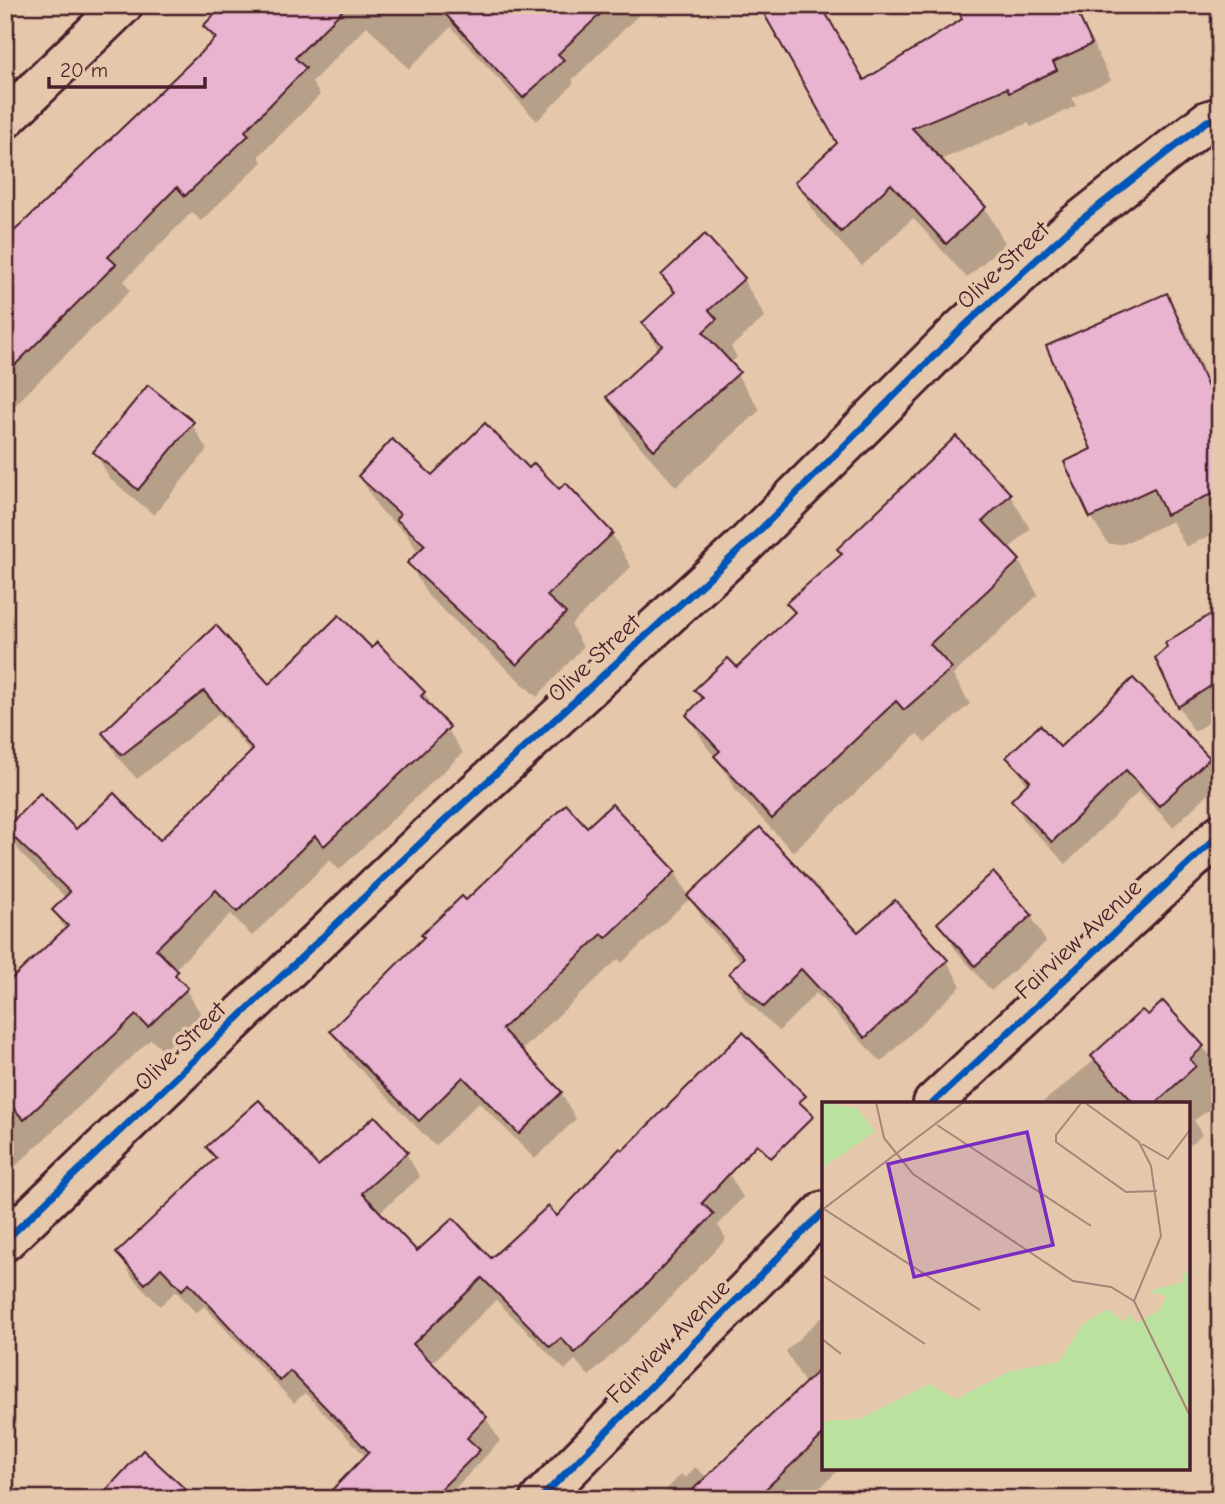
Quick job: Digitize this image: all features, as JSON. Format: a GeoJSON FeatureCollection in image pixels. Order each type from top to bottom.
{"type":"FeatureCollection","features":[{"type":"Feature","properties":{"kind":"street"},"geometry":{"type":"LineString","coordinates":[[5,119],[123,5]]}},
{"type":"Feature","properties":{"kind":"street","name":"Olive Street"},"geometry":{"type":"LineString","coordinates":[[5,1241],[429,835],[747,543],[961,329],[1072,227],[1207,121],[1220,117]]}},
{"type":"Feature","properties":{"kind":"street","name":"Fairview Avenue"},"geometry":{"type":"LineString","coordinates":[[934,1102],[1220,834]]}},
{"type":"Feature","properties":{"kind":"street","name":"Fairview Avenue"},"geometry":{"type":"LineString","coordinates":[[540,1499],[822,1213]]}},
{"type":"Feature","properties":{"kind":"building"},"geometry":{"type":"Polygon","coordinates":[[[224,5],[348,5],[295,58],[306,68],[245,131],[249,135],[185,196],[177,187],[108,257],[116,264],[5,375],[5,240],[216,38],[203,26],[224,5]]]}},
{"type":"Feature","properties":{"kind":"building"},"geometry":{"type":"Polygon","coordinates":[[[437,5],[610,5],[558,54],[564,60],[523,98],[437,5]]]}},
{"type":"Feature","properties":{"kind":"building"},"geometry":{"type":"Polygon","coordinates":[[[759,5],[821,5],[864,80],[962,19],[956,5],[1074,5],[1092,44],[1053,62],[1057,70],[1009,93],[1007,88],[912,128],[986,207],[946,244],[891,184],[841,232],[795,182],[837,143],[759,5]]]}},
{"type":"Feature","properties":{"kind":"building"},"geometry":{"type":"Polygon","coordinates":[[[705,234],[745,278],[709,310],[717,319],[703,332],[740,372],[654,450],[606,397],[662,345],[642,323],[675,292],[661,275],[705,234]]]}},
{"type":"Feature","properties":{"kind":"building"},"geometry":{"type":"Polygon","coordinates":[[[1167,293],[1220,415],[1220,490],[1166,515],[1154,488],[1090,518],[1064,462],[1091,449],[1046,346],[1167,293]]]}},
{"type":"Feature","properties":{"kind":"building"},"geometry":{"type":"Polygon","coordinates":[[[148,385],[194,422],[138,490],[93,452],[148,385]]]}},
{"type":"Feature","properties":{"kind":"building"},"geometry":{"type":"Polygon","coordinates":[[[485,423],[529,468],[534,463],[559,489],[566,483],[613,533],[547,596],[566,613],[517,665],[407,563],[425,545],[396,519],[400,514],[358,476],[392,439],[432,475],[485,423]]]}},
{"type":"Feature","properties":{"kind":"building"},"geometry":{"type":"Polygon","coordinates":[[[956,436],[1011,494],[983,521],[1020,560],[930,644],[952,668],[904,710],[896,701],[772,819],[714,756],[720,751],[686,715],[703,698],[694,690],[728,658],[737,667],[795,612],[786,603],[842,554],[837,549],[956,436]]]}},
{"type":"Feature","properties":{"kind":"building"},"geometry":{"type":"Polygon","coordinates":[[[1220,608],[1220,680],[1178,707],[1155,658],[1167,647],[1165,643],[1220,608]]]}},
{"type":"Feature","properties":{"kind":"building"},"geometry":{"type":"Polygon","coordinates":[[[339,615],[372,648],[377,642],[425,692],[421,696],[450,727],[324,846],[315,836],[237,912],[216,890],[156,949],[178,971],[175,975],[188,988],[148,1027],[136,1015],[24,1120],[5,1099],[5,985],[68,926],[52,910],[70,892],[5,829],[40,793],[76,829],[114,793],[160,840],[253,750],[204,691],[122,755],[102,733],[216,625],[269,684],[339,615]]]}},
{"type":"Feature","properties":{"kind":"building"},"geometry":{"type":"Polygon","coordinates":[[[1133,678],[1210,758],[1159,806],[1126,770],[1052,842],[1011,800],[1030,781],[1006,757],[1040,725],[1060,747],[1133,678]]]}},
{"type":"Feature","properties":{"kind":"building"},"geometry":{"type":"Polygon","coordinates":[[[566,804],[587,827],[612,804],[676,871],[606,938],[602,934],[502,1029],[562,1092],[519,1134],[463,1077],[419,1121],[330,1031],[424,937],[421,935],[462,896],[466,900],[566,804]]]}},
{"type":"Feature","properties":{"kind":"building"},"geometry":{"type":"Polygon","coordinates":[[[760,827],[858,932],[895,900],[948,960],[865,1038],[801,969],[764,1007],[729,973],[744,957],[687,896],[760,827]]]}},
{"type":"Feature","properties":{"kind":"building"},"geometry":{"type":"Polygon","coordinates":[[[993,872],[1032,915],[975,966],[937,923],[993,872]]]}},
{"type":"Feature","properties":{"kind":"building"},"geometry":{"type":"Polygon","coordinates":[[[1163,1001],[1204,1046],[1190,1059],[1196,1066],[1157,1102],[1133,1102],[1091,1056],[1142,1010],[1148,1015],[1163,1001]]]}},
{"type":"Feature","properties":{"kind":"building"},"geometry":{"type":"Polygon","coordinates":[[[743,1032],[806,1096],[799,1102],[814,1116],[771,1158],[757,1144],[702,1203],[714,1214],[634,1297],[575,1353],[561,1338],[550,1347],[482,1278],[413,1344],[487,1417],[467,1438],[480,1450],[431,1499],[323,1499],[369,1452],[290,1371],[280,1381],[189,1283],[182,1290],[161,1268],[145,1284],[116,1253],[216,1158],[206,1147],[259,1100],[318,1166],[375,1116],[408,1152],[362,1193],[417,1251],[453,1218],[491,1258],[548,1206],[557,1216],[620,1148],[623,1150],[743,1032]]]}},
{"type":"Feature","properties":{"kind":"building"},"geometry":{"type":"Polygon","coordinates":[[[822,1367],[822,1436],[755,1499],[683,1499],[822,1367]]]}},
{"type":"Feature","properties":{"kind":"building"},"geometry":{"type":"Polygon","coordinates":[[[143,1450],[196,1499],[98,1499],[143,1450]]]}},
{"type":"Feature","properties":{"kind":"cycle path"},"geometry":{"type":"LineString","coordinates":[[5,1241],[429,835],[747,543],[961,329],[1072,227],[1207,121],[1220,117]]}},
{"type":"Feature","properties":{"kind":"cycle path"},"geometry":{"type":"LineString","coordinates":[[934,1102],[1220,834]]}},
{"type":"Feature","properties":{"kind":"cycle path"},"geometry":{"type":"LineString","coordinates":[[540,1499],[822,1213]]}}]}
